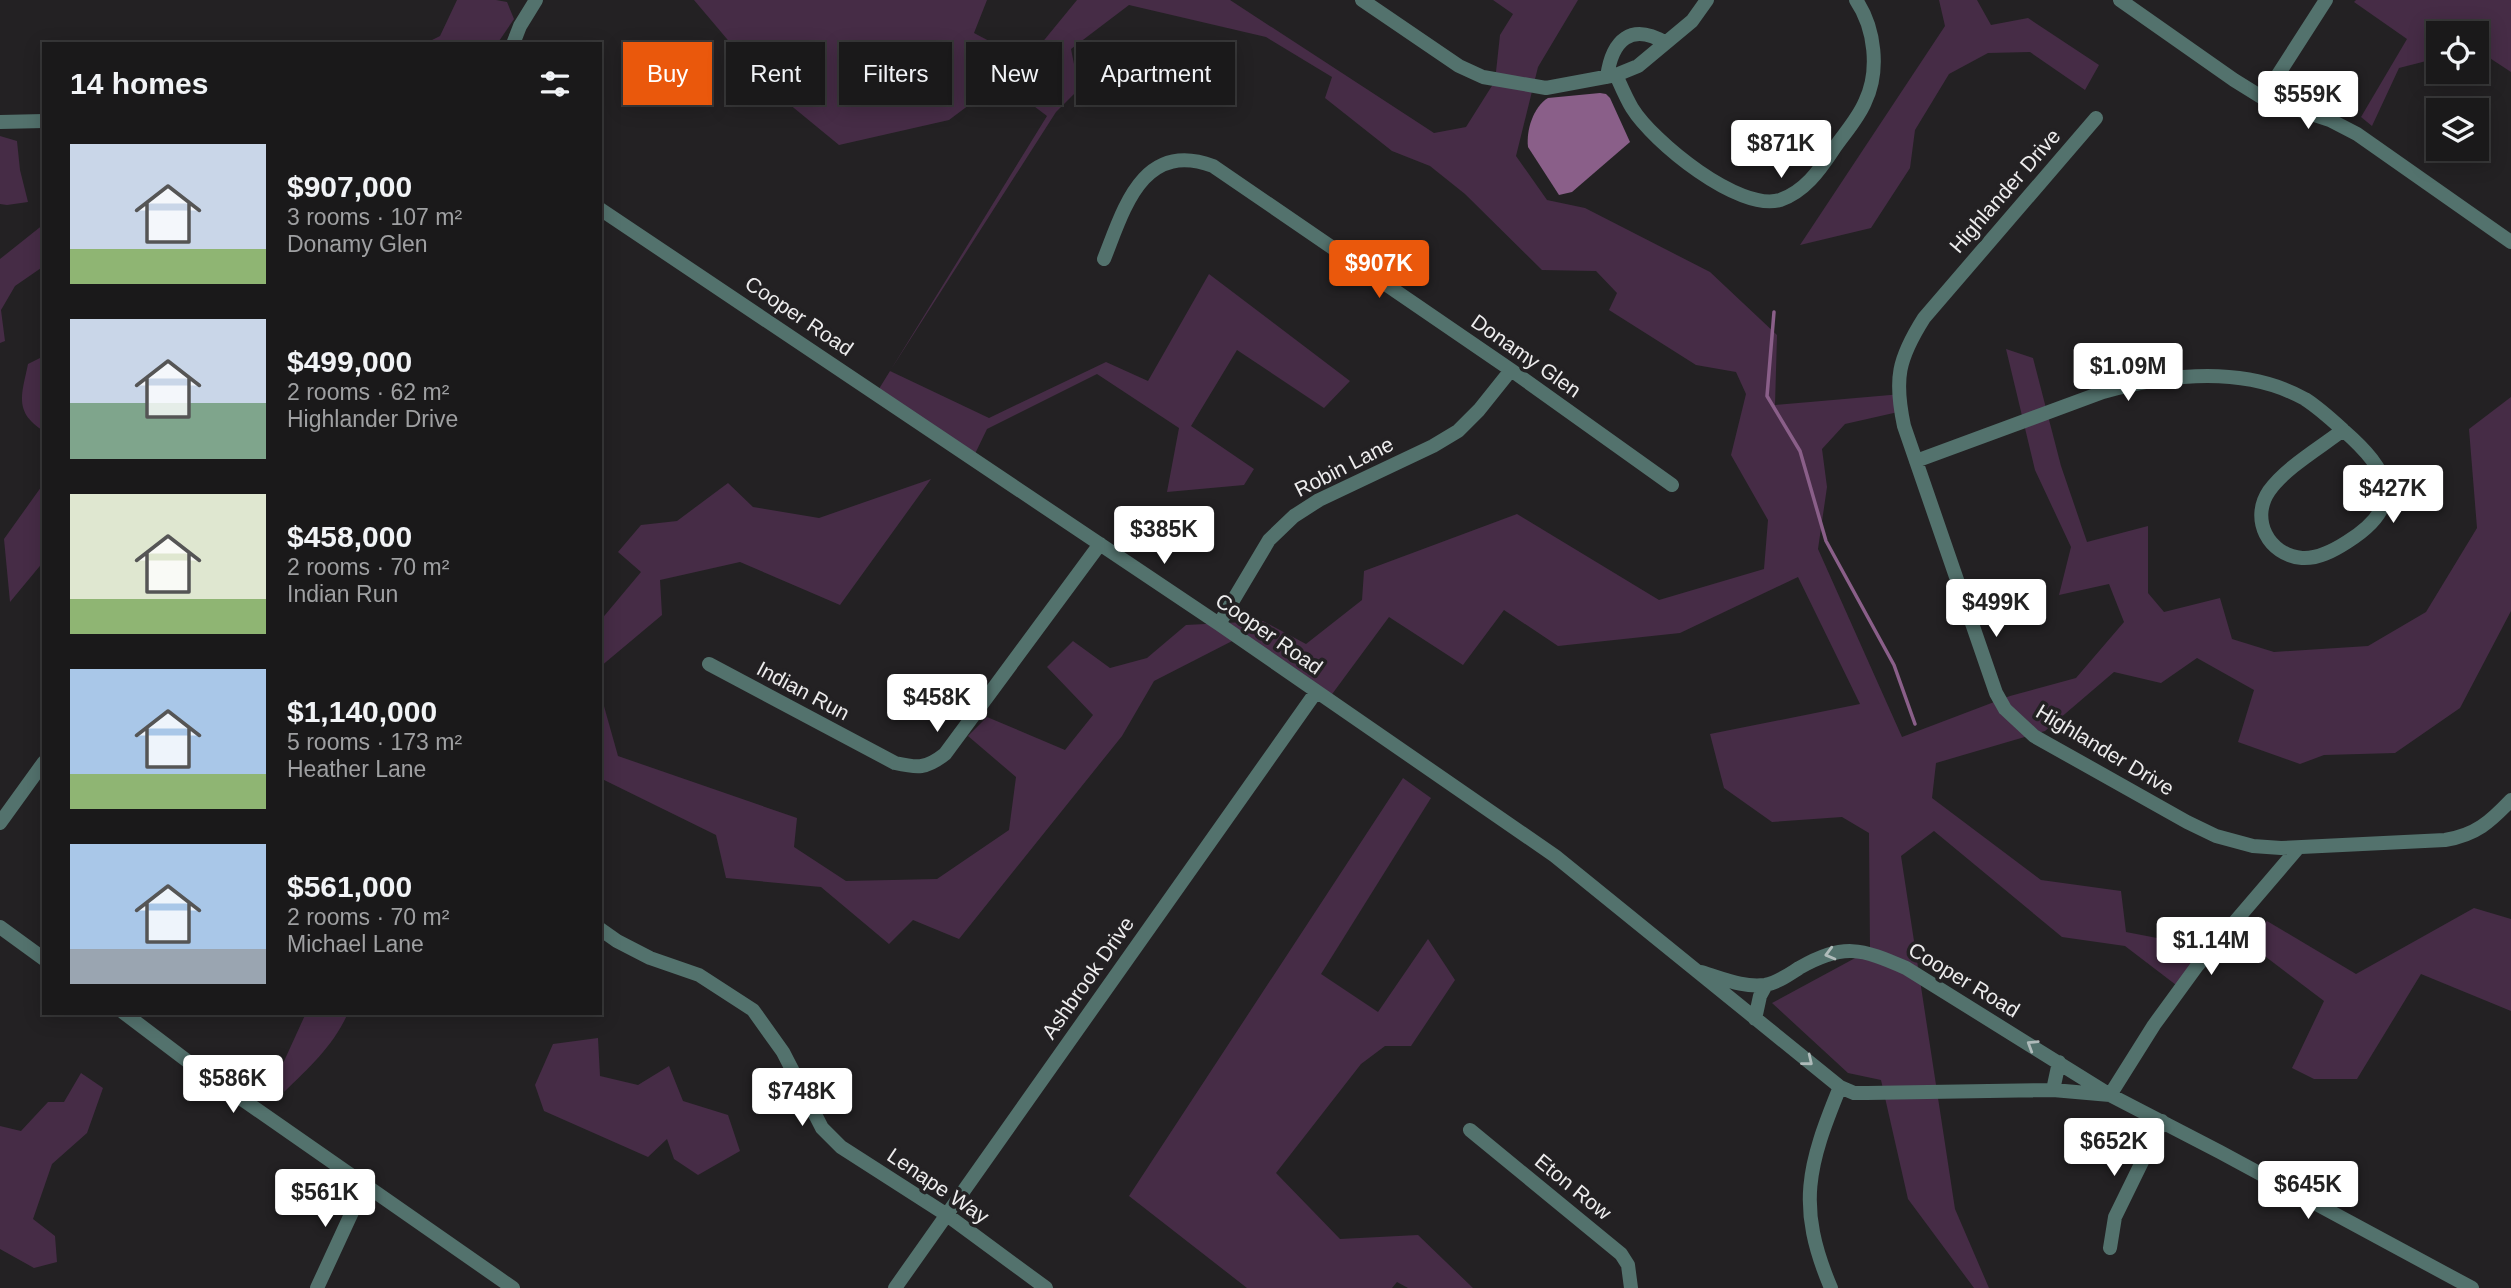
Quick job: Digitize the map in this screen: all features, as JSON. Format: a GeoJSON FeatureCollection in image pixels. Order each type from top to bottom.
{"type":"FeatureCollection","features":[{"type":"Feature","properties":{"kind":"street"},"geometry":{"type":"LineString","coordinates":[[514,42],[536,0]]}},
{"type":"Feature","properties":{"kind":"street"},"geometry":{"type":"LineString","coordinates":[[1362,0],[1459,66],[1483,77],[1546,88],[1611,76],[1638,66],[1692,21],[1707,0]]}},
{"type":"Feature","properties":{"kind":"street"},"geometry":{"type":"LineString","coordinates":[[1666,43],[1652,35],[1637,33],[1625,37],[1615,47],[1609,62],[1611,76],[1632,109],[1662,144],[1708,178],[1750,200],[1780,200],[1800,190],[1818,172],[1866,102],[1874,57],[1871,33],[1856,0]]}},
{"type":"Feature","properties":{"kind":"street"},"geometry":{"type":"LineString","coordinates":[[2120,0],[2263,98],[2330,120],[2351,130],[2511,242]]}},
{"type":"Feature","properties":{"kind":"street"},"geometry":{"type":"LineString","coordinates":[[2263,98],[2326,0]]}},
{"type":"Feature","properties":{"kind":"street","name":"Highlander Drive"},"geometry":{"type":"LineString","coordinates":[[2096,118],[1924,318],[1908,343],[1899,368],[1898,398],[1904,426],[1996,693],[2016,722],[2034,736],[2187,822],[2216,836],[2253,846],[2298,848],[2445,840],[2466,836],[2489,822],[2511,800]]}},
{"type":"Feature","properties":{"kind":"street"},"geometry":{"type":"LineString","coordinates":[[0,122],[42,121]]}},
{"type":"Feature","properties":{"kind":"street","name":"Donamy Glen"},"geometry":{"type":"LineString","coordinates":[[1104,259],[1130,196],[1148,174],[1166,164],[1180,161],[1207,163],[1225,172],[1511,370],[1672,485]]}},
{"type":"Feature","properties":{"kind":"street","name":"Cooper Road"},"geometry":{"type":"LineString","coordinates":[[602,210],[1219,624],[1555,856],[1840,1087],[1854,1093],[1867,1094],[2053,1090],[2110,1095]]}},
{"type":"Feature","properties":{"kind":"street","name":"Robin Lane"},"geometry":{"type":"LineString","coordinates":[[1219,624],[1269,540],[1294,516],[1319,499],[1433,446],[1458,431],[1511,370]]}},
{"type":"Feature","properties":{"kind":"street"},"geometry":{"type":"LineString","coordinates":[[1916,461],[2128,385],[2186,377],[2226,376],[2283,390],[2317,407],[2343,430],[2371,456],[2382,471],[2386,493],[2380,513],[2372,525],[2327,553],[2303,558],[2285,553],[2264,534],[2261,522],[2263,502],[2273,486],[2343,430]]}},
{"type":"Feature","properties":{"kind":"street","name":"Indian Run"},"geometry":{"type":"LineString","coordinates":[[709,664],[895,763],[916,768],[932,764],[945,754],[1100,544]]}},
{"type":"Feature","properties":{"kind":"street","name":"Ashbrook Drive"},"geometry":{"type":"LineString","coordinates":[[895,1288],[1316,692]]}},
{"type":"Feature","properties":{"kind":"street"},"geometry":{"type":"LineString","coordinates":[[0,822],[42,765]]}},
{"type":"Feature","properties":{"kind":"street"},"geometry":{"type":"LineString","coordinates":[[2110,1095],[2154,1025],[2197,966],[2298,848]]}},
{"type":"Feature","properties":{"kind":"street"},"geometry":{"type":"LineString","coordinates":[[0,927],[42,958]]}},
{"type":"Feature","properties":{"kind":"street","name":"Lenape Way"},"geometry":{"type":"LineString","coordinates":[[602,930],[650,958],[699,975],[753,1010],[783,1052],[822,1128],[841,1147],[947,1215],[1046,1288]]}},
{"type":"Feature","properties":{"kind":"street","name":"Cooper Road"},"geometry":{"type":"LineString","coordinates":[[1693,969],[1735,983],[1766,985],[1820,956],[1837,951],[1863,951],[1906,968],[2110,1095],[2472,1288]]}},
{"type":"Feature","properties":{"kind":"street"},"geometry":{"type":"LineString","coordinates":[[1755,1018],[1760,996],[1766,985]]}},
{"type":"Feature","properties":{"kind":"street"},"geometry":{"type":"LineString","coordinates":[[127,1015],[190,1063],[513,1288]]}},
{"type":"Feature","properties":{"kind":"street"},"geometry":{"type":"LineString","coordinates":[[2053,1090],[2059,1062]]}},
{"type":"Feature","properties":{"kind":"street"},"geometry":{"type":"LineString","coordinates":[[1831,1288],[1814,1236],[1810,1186],[1818,1141],[1840,1087]]}},
{"type":"Feature","properties":{"kind":"street"},"geometry":{"type":"LineString","coordinates":[[2110,1248],[2115,1217],[2162,1121]]}},
{"type":"Feature","properties":{"kind":"street","name":"Eton Row"},"geometry":{"type":"LineString","coordinates":[[1470,1130],[1621,1254],[1628,1265],[1631,1288]]}},
{"type":"Feature","properties":{"kind":"street"},"geometry":{"type":"LineString","coordinates":[[317,1288],[365,1184]]}},
{"type":"Feature","properties":{"kind":"shaded area"},"geometry":{"type":"Polygon","coordinates":[[[457,0],[507,2],[514,19],[498,42],[428,42],[440,36],[457,0]]]}},
{"type":"Feature","properties":{"kind":"shaded area"},"geometry":{"type":"Polygon","coordinates":[[[694,0],[987,0],[974,33],[991,42],[966,42],[966,105],[969,105],[949,120],[839,145],[790,105],[825,105],[825,42],[730,42],[694,0]]]}},
{"type":"Feature","properties":{"kind":"shaded area"},"geometry":{"type":"Polygon","coordinates":[[[1077,0],[1230,0],[1434,133],[1466,127],[1495,81],[1500,35],[1513,14],[1493,0],[1578,0],[1538,67],[1516,156],[1547,200],[1585,208],[1710,272],[1777,335],[1775,405],[1902,394],[1907,410],[1845,424],[1822,449],[1827,487],[1818,549],[1902,737],[2010,696],[2076,678],[2124,622],[2109,584],[2059,595],[2071,547],[2035,470],[2006,349],[2033,358],[2061,466],[2087,542],[2148,526],[2148,593],[2164,612],[2220,598],[2232,639],[2274,652],[2368,646],[2426,612],[2477,528],[2469,429],[2511,397],[2511,611],[2460,708],[2395,753],[2324,755],[2300,764],[2238,742],[2254,690],[2197,658],[2161,683],[2114,672],[2045,731],[1936,763],[1932,798],[2041,880],[2121,891],[2126,932],[2214,949],[2180,988],[2125,946],[2062,937],[1934,831],[1901,856],[1955,1209],[1989,1288],[1974,1288],[1908,1199],[1881,1080],[1848,1073],[1772,1003],[1870,950],[1869,833],[1842,817],[1772,822],[1724,788],[1710,734],[1860,704],[1798,577],[1680,633],[1558,646],[1504,610],[1463,665],[1389,617],[1327,701],[1240,637],[1154,681],[1122,736],[959,939],[913,920],[889,944],[821,887],[726,878],[716,835],[602,779],[602,699],[618,756],[797,818],[794,847],[846,881],[937,879],[1009,830],[1016,777],[968,736],[987,717],[1065,750],[1093,715],[1047,667],[1073,641],[1110,668],[1147,658],[1186,625],[1263,621],[1306,644],[1362,600],[1364,571],[1517,514],[1659,600],[1764,569],[1768,520],[1731,455],[1746,394],[1736,372],[1696,365],[1609,310],[1617,293],[1596,271],[1542,270],[1465,194],[1430,166],[1392,151],[1325,98],[1332,77],[1266,37],[1129,5],[1080,42],[1076,42],[1071,49],[1076,92],[1056,112],[890,371],[1047,116],[1033,105],[1062,105],[1062,42],[1043,42],[1077,0]]]}},
{"type":"Feature","properties":{"kind":"shaded area"},"geometry":{"type":"Polygon","coordinates":[[[1939,0],[1977,0],[1991,25],[2028,18],[2099,65],[2085,90],[2030,52],[1988,53],[1949,74],[1915,130],[1910,168],[1871,228],[1800,245],[1945,26],[1939,0]]]}},
{"type":"Feature","properties":{"kind":"shaded area"},"geometry":{"type":"Polygon","coordinates":[[[2511,0],[2511,72],[2489,58],[2489,21],[2426,21],[2426,61],[2399,68],[2372,126],[2361,117],[2407,39],[2354,2],[2511,0]]]}},
{"type":"Feature","properties":{"kind":"shaded area"},"geometry":{"type":"Polygon","coordinates":[[[1600,93],[1610,98],[1630,142],[1572,192],[1559,195],[1528,147],[1532,120],[1538,107],[1548,98],[1600,93]]]}},
{"type":"Feature","properties":{"kind":"shaded area"},"geometry":{"type":"Polygon","coordinates":[[[0,136],[17,141],[20,170],[28,202],[0,204],[0,136]]]}},
{"type":"Feature","properties":{"kind":"shaded area"},"geometry":{"type":"Polygon","coordinates":[[[42,226],[42,267],[15,286],[1,310],[5,341],[0,343],[0,259],[42,226]]]}},
{"type":"Feature","properties":{"kind":"shaded area"},"geometry":{"type":"Polygon","coordinates":[[[1209,274],[1350,381],[1324,408],[1237,350],[1191,426],[1254,469],[1244,485],[1167,492],[1179,428],[1097,374],[987,429],[972,460],[874,397],[890,371],[989,418],[1106,362],[1148,381],[1209,274]]]}},
{"type":"Feature","properties":{"kind":"shaded area"},"geometry":{"type":"Polygon","coordinates":[[[42,357],[42,430],[28,417],[22,402],[28,364],[42,357]]]}},
{"type":"Feature","properties":{"kind":"shaded area"},"geometry":{"type":"Polygon","coordinates":[[[931,479],[840,605],[740,562],[660,580],[662,615],[602,665],[602,619],[641,572],[618,552],[641,525],[677,521],[728,483],[753,507],[819,518],[931,479]]]}},
{"type":"Feature","properties":{"kind":"shaded area"},"geometry":{"type":"Polygon","coordinates":[[[42,486],[42,563],[10,602],[4,539],[42,486]]]}},
{"type":"Feature","properties":{"kind":"shaded area"},"geometry":{"type":"Polygon","coordinates":[[[1403,778],[1431,798],[1321,974],[1378,1012],[1428,939],[1455,980],[1411,1046],[1385,1046],[1361,1064],[1276,1173],[1340,1239],[1418,1235],[1473,1288],[1408,1288],[1397,1282],[1392,1288],[1247,1288],[1129,1196],[1403,778]]]}},
{"type":"Feature","properties":{"kind":"shaded area"},"geometry":{"type":"Polygon","coordinates":[[[2474,908],[2511,919],[2511,1011],[2421,974],[2357,1079],[2314,1079],[2292,1068],[2324,1001],[2245,941],[2267,921],[2356,974],[2474,908]]]}},
{"type":"Feature","properties":{"kind":"shaded area"},"geometry":{"type":"Polygon","coordinates":[[[305,1015],[347,1015],[328,1046],[284,1092],[280,1070],[305,1015]]]}},
{"type":"Feature","properties":{"kind":"shaded area"},"geometry":{"type":"Polygon","coordinates":[[[598,1038],[600,1076],[638,1085],[669,1066],[683,1101],[728,1115],[740,1151],[698,1175],[674,1159],[667,1139],[648,1157],[544,1111],[535,1085],[553,1044],[598,1038]]]}},
{"type":"Feature","properties":{"kind":"shaded area"},"geometry":{"type":"Polygon","coordinates":[[[81,1073],[103,1088],[87,1133],[52,1164],[33,1219],[55,1236],[57,1262],[34,1268],[0,1249],[0,1126],[21,1131],[48,1102],[64,1102],[81,1073]]]}},
{"type":"Feature","properties":{"kind":"waterway"},"geometry":{"type":"LineString","coordinates":[[1774,312],[1767,396],[1800,451],[1826,541],[1894,665],[1915,724]]}}]}
